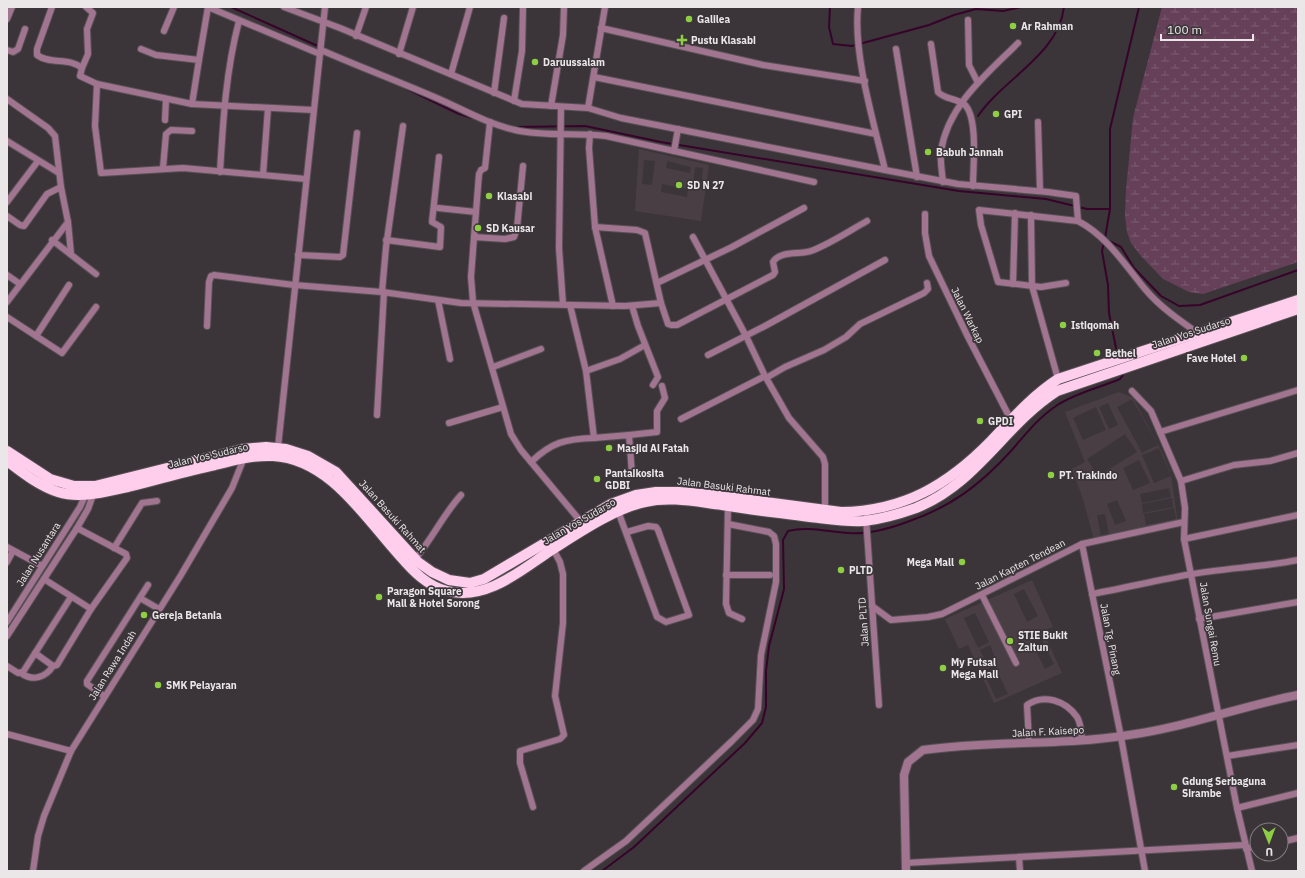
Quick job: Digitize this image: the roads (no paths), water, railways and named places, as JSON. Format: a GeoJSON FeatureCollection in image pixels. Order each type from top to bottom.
{"type":"FeatureCollection","features":[{"type":"Feature","properties":{"kind":"highway","name":"Jalan Basuki Rahmat"},"geometry":{"type":"LineString","coordinates":[[7,451],[50,479],[74,486],[86,486],[132,478],[243,449],[266,446],[278,447],[308,456],[336,472],[415,559],[441,577],[449,580],[470,583],[484,579],[584,526],[611,504],[625,499],[656,492],[706,494],[825,511],[866,520],[942,484],[980,452],[1011,420],[1037,400],[1058,379],[1298,300]]}},
{"type":"Feature","properties":{"kind":"highway","name":"Jalan Yos Sudarso"},"geometry":{"type":"LineString","coordinates":[[7,461],[46,488],[72,496],[89,495],[244,458],[262,456],[301,461],[319,470],[334,482],[411,568],[429,584],[445,591],[464,593],[488,588],[508,578],[554,549],[584,526],[618,511],[655,500],[688,500],[842,520],[885,518],[914,509],[947,493],[973,471],[1037,400],[1064,387],[1298,309]]}},
{"type":"Feature","properties":{"kind":"street"},"geometry":{"type":"LineString","coordinates":[[7,20],[12,7]]}},
{"type":"Feature","properties":{"kind":"street"},"geometry":{"type":"LineString","coordinates":[[52,7],[37,49],[37,55],[51,60],[77,63],[82,68]]}},
{"type":"Feature","properties":{"kind":"street"},"geometry":{"type":"LineString","coordinates":[[86,7],[93,13],[87,29],[88,54],[80,76],[97,84],[192,104],[313,110]]}},
{"type":"Feature","properties":{"kind":"street"},"geometry":{"type":"LineString","coordinates":[[164,31],[174,7]]}},
{"type":"Feature","properties":{"kind":"street"},"geometry":{"type":"LineString","coordinates":[[192,104],[208,7],[239,21],[321,51],[490,122],[514,130],[533,133],[561,131],[590,134],[674,148],[814,182]]}},
{"type":"Feature","properties":{"kind":"street"},"geometry":{"type":"LineString","coordinates":[[284,7],[323,25],[356,36],[494,93],[530,105],[551,106],[561,109],[588,108],[678,132],[943,182],[1073,195],[1077,198],[1078,219]]}},
{"type":"Feature","properties":{"kind":"street"},"geometry":{"type":"LineString","coordinates":[[278,447],[294,285],[325,7]]}},
{"type":"Feature","properties":{"kind":"street"},"geometry":{"type":"LineString","coordinates":[[356,36],[366,7]]}},
{"type":"Feature","properties":{"kind":"street"},"geometry":{"type":"LineString","coordinates":[[398,54],[413,7]]}},
{"type":"Feature","properties":{"kind":"street"},"geometry":{"type":"LineString","coordinates":[[451,74],[470,7]]}},
{"type":"Feature","properties":{"kind":"street"},"geometry":{"type":"LineString","coordinates":[[514,100],[522,51],[523,7]]}},
{"type":"Feature","properties":{"kind":"street"},"geometry":{"type":"LineString","coordinates":[[551,106],[563,35],[564,7]]}},
{"type":"Feature","properties":{"kind":"street"},"geometry":{"type":"LineString","coordinates":[[588,108],[605,7]]}},
{"type":"Feature","properties":{"kind":"street"},"geometry":{"type":"LineString","coordinates":[[858,7],[860,56],[885,170]]}},
{"type":"Feature","properties":{"kind":"street"},"geometry":{"type":"LineString","coordinates":[[494,93],[504,18]]}},
{"type":"Feature","properties":{"kind":"street"},"geometry":{"type":"LineString","coordinates":[[968,20],[969,65],[977,81]]}},
{"type":"Feature","properties":{"kind":"street"},"geometry":{"type":"LineString","coordinates":[[220,172],[224,106],[230,62],[239,21]]}},
{"type":"Feature","properties":{"kind":"street"},"geometry":{"type":"LineString","coordinates":[[601,28],[764,65],[865,81]]}},
{"type":"Feature","properties":{"kind":"street"},"geometry":{"type":"LineString","coordinates":[[7,50],[13,52],[18,49],[25,29]]}},
{"type":"Feature","properties":{"kind":"street"},"geometry":{"type":"LineString","coordinates":[[943,182],[941,151],[949,127],[962,103],[977,81],[1018,43]]}},
{"type":"Feature","properties":{"kind":"street"},"geometry":{"type":"LineString","coordinates":[[931,44],[938,92],[941,95],[962,103],[970,114],[972,128],[973,186]]}},
{"type":"Feature","properties":{"kind":"street"},"geometry":{"type":"LineString","coordinates":[[142,49],[156,55],[199,60]]}},
{"type":"Feature","properties":{"kind":"street"},"geometry":{"type":"LineString","coordinates":[[896,49],[917,177]]}},
{"type":"Feature","properties":{"kind":"street"},"geometry":{"type":"LineString","coordinates":[[594,77],[876,134]]}},
{"type":"Feature","properties":{"kind":"street"},"geometry":{"type":"LineString","coordinates":[[97,84],[95,126],[100,172],[183,168],[306,179]]}},
{"type":"Feature","properties":{"kind":"street"},"geometry":{"type":"LineString","coordinates":[[7,99],[54,135],[60,187],[68,222],[71,254]]}},
{"type":"Feature","properties":{"kind":"street"},"geometry":{"type":"LineString","coordinates":[[165,120],[166,99]]}},
{"type":"Feature","properties":{"kind":"street"},"geometry":{"type":"LineString","coordinates":[[263,175],[268,108]]}},
{"type":"Feature","properties":{"kind":"street"},"geometry":{"type":"LineString","coordinates":[[561,109],[559,248],[563,304]]}},
{"type":"Feature","properties":{"kind":"street"},"geometry":{"type":"LineString","coordinates":[[490,122],[485,168],[480,170],[479,174],[471,277],[473,302],[513,438],[584,526]]}},
{"type":"Feature","properties":{"kind":"street"},"geometry":{"type":"LineString","coordinates":[[1038,122],[1040,192]]}},
{"type":"Feature","properties":{"kind":"street"},"geometry":{"type":"LineString","coordinates":[[377,415],[386,240],[403,126]]}},
{"type":"Feature","properties":{"kind":"street"},"geometry":{"type":"LineString","coordinates":[[164,168],[166,134],[171,130],[192,131]]}},
{"type":"Feature","properties":{"kind":"street"},"geometry":{"type":"LineString","coordinates":[[674,148],[678,132]]}},
{"type":"Feature","properties":{"kind":"street"},"geometry":{"type":"LineString","coordinates":[[298,255],[340,257],[343,255],[357,133]]}},
{"type":"Feature","properties":{"kind":"street"},"geometry":{"type":"LineString","coordinates":[[590,134],[589,148],[595,227],[613,306]]}},
{"type":"Feature","properties":{"kind":"street"},"geometry":{"type":"LineString","coordinates":[[7,141],[59,174]]}},
{"type":"Feature","properties":{"kind":"street"},"geometry":{"type":"LineString","coordinates":[[386,240],[440,247],[442,227],[432,222],[439,156]]}},
{"type":"Feature","properties":{"kind":"street"},"geometry":{"type":"LineString","coordinates":[[7,202],[38,160]]}},
{"type":"Feature","properties":{"kind":"street"},"geometry":{"type":"LineString","coordinates":[[474,237],[505,239],[514,237],[517,228],[523,166]]}},
{"type":"Feature","properties":{"kind":"street"},"geometry":{"type":"LineString","coordinates":[[7,216],[24,226],[47,194],[60,187]]}},
{"type":"Feature","properties":{"kind":"street"},"geometry":{"type":"LineString","coordinates":[[438,208],[476,212]]}},
{"type":"Feature","properties":{"kind":"street"},"geometry":{"type":"LineString","coordinates":[[657,283],[732,247],[804,208]]}},
{"type":"Feature","properties":{"kind":"street"},"geometry":{"type":"LineString","coordinates":[[1066,283],[1032,286],[998,282],[979,211],[980,209],[1078,219],[1109,246],[1153,297],[1175,318],[1207,339]]}},
{"type":"Feature","properties":{"kind":"street"},"geometry":{"type":"LineString","coordinates":[[1013,284],[1015,213]]}},
{"type":"Feature","properties":{"kind":"street","name":"Jalan Warkap"},"geometry":{"type":"LineString","coordinates":[[925,214],[925,233],[929,256],[967,335],[1011,420]]}},
{"type":"Feature","properties":{"kind":"street"},"geometry":{"type":"LineString","coordinates":[[1031,215],[1032,286],[1058,379]]}},
{"type":"Feature","properties":{"kind":"street"},"geometry":{"type":"LineString","coordinates":[[595,227],[637,230],[644,232],[661,303],[668,324],[673,325],[773,275],[775,271],[773,262],[778,257],[810,251],[867,221]]}},
{"type":"Feature","properties":{"kind":"street"},"geometry":{"type":"LineString","coordinates":[[7,302],[52,240],[68,222]]}},
{"type":"Feature","properties":{"kind":"street"},"geometry":{"type":"LineString","coordinates":[[693,237],[789,418],[823,457],[825,464],[825,511]]}},
{"type":"Feature","properties":{"kind":"street"},"geometry":{"type":"LineString","coordinates":[[52,240],[96,274]]}},
{"type":"Feature","properties":{"kind":"street"},"geometry":{"type":"LineString","coordinates":[[708,355],[746,336],[885,260]]}},
{"type":"Feature","properties":{"kind":"street"},"geometry":{"type":"LineString","coordinates":[[7,275],[20,284]]}},
{"type":"Feature","properties":{"kind":"street"},"geometry":{"type":"LineString","coordinates":[[207,326],[209,282],[211,276],[214,275],[294,285],[383,292],[438,300],[563,304],[570,306],[632,306],[661,303]]}},
{"type":"Feature","properties":{"kind":"street"},"geometry":{"type":"LineString","coordinates":[[681,419],[785,367],[824,350],[846,336],[860,324],[924,293],[928,289],[927,283]]}},
{"type":"Feature","properties":{"kind":"street"},"geometry":{"type":"LineString","coordinates":[[36,336],[69,285]]}},
{"type":"Feature","properties":{"kind":"street"},"geometry":{"type":"LineString","coordinates":[[438,300],[450,359]]}},
{"type":"Feature","properties":{"kind":"street"},"geometry":{"type":"LineString","coordinates":[[570,306],[586,371],[594,438]]}},
{"type":"Feature","properties":{"kind":"street"},"geometry":{"type":"LineString","coordinates":[[632,306],[645,345],[658,377],[653,385]]}},
{"type":"Feature","properties":{"kind":"street"},"geometry":{"type":"LineString","coordinates":[[7,317],[62,353],[96,307]]}},
{"type":"Feature","properties":{"kind":"street"},"geometry":{"type":"LineString","coordinates":[[586,371],[620,359],[645,345]]}},
{"type":"Feature","properties":{"kind":"street"},"geometry":{"type":"LineString","coordinates":[[493,367],[542,349]]}},
{"type":"Feature","properties":{"kind":"street"},"geometry":{"type":"LineString","coordinates":[[531,462],[553,445],[569,440],[657,432],[657,411],[665,398],[662,386]]}},
{"type":"Feature","properties":{"kind":"street"},"geometry":{"type":"LineString","coordinates":[[1160,432],[1298,390]]}},
{"type":"Feature","properties":{"kind":"street","name":"Jalan Sungai Remu"},"geometry":{"type":"LineString","coordinates":[[1132,391],[1150,410],[1181,481],[1185,508],[1184,539],[1237,808],[1252,871]]}},
{"type":"Feature","properties":{"kind":"street"},"geometry":{"type":"LineString","coordinates":[[449,423],[503,407]]}},
{"type":"Feature","properties":{"kind":"street"},"geometry":{"type":"LineString","coordinates":[[629,435],[632,474]]}},
{"type":"Feature","properties":{"kind":"street"},"geometry":{"type":"LineString","coordinates":[[1181,481],[1234,465],[1270,461],[1298,453]]}},
{"type":"Feature","properties":{"kind":"street","name":"Jalan Rawa Indah"},"geometry":{"type":"LineString","coordinates":[[32,871],[38,836],[44,816],[71,751],[159,610],[232,488],[244,458]]}},
{"type":"Feature","properties":{"kind":"street"},"geometry":{"type":"LineString","coordinates":[[7,636],[77,528],[88,508],[89,495]]}},
{"type":"Feature","properties":{"kind":"street","name":"Jalan Nusantara"},"geometry":{"type":"LineString","coordinates":[[7,622],[89,495]]}},
{"type":"Feature","properties":{"kind":"street"},"geometry":{"type":"LineString","coordinates":[[415,559],[426,546],[447,511],[461,495]]}},
{"type":"Feature","properties":{"kind":"street"},"geometry":{"type":"LineString","coordinates":[[114,548],[142,503],[158,501]]}},
{"type":"Feature","properties":{"kind":"street"},"geometry":{"type":"LineString","coordinates":[[728,506],[726,575],[727,609],[732,616],[742,619]]}},
{"type":"Feature","properties":{"kind":"street"},"geometry":{"type":"LineString","coordinates":[[618,511],[657,617],[666,622],[689,615],[656,527],[648,526],[627,532]]}},
{"type":"Feature","properties":{"kind":"street"},"geometry":{"type":"LineString","coordinates":[[1184,539],[1298,515]]}},
{"type":"Feature","properties":{"kind":"street","name":"Jalan PLTD"},"geometry":{"type":"LineString","coordinates":[[866,520],[879,704]]}},
{"type":"Feature","properties":{"kind":"street","name":"Jalan Kapten Tendean"},"geometry":{"type":"LineString","coordinates":[[872,606],[891,620],[910,619],[942,614],[1082,544],[1184,522]]}},
{"type":"Feature","properties":{"kind":"street"},"geometry":{"type":"LineString","coordinates":[[584,871],[626,841],[732,741],[756,715],[758,709],[761,655],[775,594],[776,544],[774,536],[769,532],[728,524]]}},
{"type":"Feature","properties":{"kind":"street"},"geometry":{"type":"LineString","coordinates":[[7,666],[27,677],[40,677],[46,675],[53,666],[58,664],[91,609],[127,558],[126,554],[77,528]]}},
{"type":"Feature","properties":{"kind":"street","name":"Jalan Tg. Pinang"},"geometry":{"type":"LineString","coordinates":[[1082,544],[1121,737],[1145,871]]}},
{"type":"Feature","properties":{"kind":"street"},"geometry":{"type":"LineString","coordinates":[[7,547],[42,566]]}},
{"type":"Feature","properties":{"kind":"street"},"geometry":{"type":"LineString","coordinates":[[533,807],[520,763],[520,752],[560,739],[564,735],[555,696],[563,623],[563,574],[560,562],[554,549]]}},
{"type":"Feature","properties":{"kind":"street"},"geometry":{"type":"LineString","coordinates":[[7,562],[14,551]]}},
{"type":"Feature","properties":{"kind":"street"},"geometry":{"type":"LineString","coordinates":[[1092,594],[1192,574],[1248,566],[1270,566],[1298,562]]}},
{"type":"Feature","properties":{"kind":"street"},"geometry":{"type":"LineString","coordinates":[[726,575],[770,575]]}},
{"type":"Feature","properties":{"kind":"street"},"geometry":{"type":"LineString","coordinates":[[44,579],[91,609]]}},
{"type":"Feature","properties":{"kind":"street"},"geometry":{"type":"LineString","coordinates":[[104,696],[87,684],[86,681],[148,585]]}},
{"type":"Feature","properties":{"kind":"street"},"geometry":{"type":"LineString","coordinates":[[982,595],[1016,663]]}},
{"type":"Feature","properties":{"kind":"street"},"geometry":{"type":"LineString","coordinates":[[21,673],[71,596]]}},
{"type":"Feature","properties":{"kind":"street"},"geometry":{"type":"LineString","coordinates":[[140,598],[159,610]]}},
{"type":"Feature","properties":{"kind":"street"},"geometry":{"type":"LineString","coordinates":[[1199,619],[1298,602]]}},
{"type":"Feature","properties":{"kind":"street"},"geometry":{"type":"LineString","coordinates":[[35,653],[53,666]]}},
{"type":"Feature","properties":{"kind":"street","name":"Jalan F. Kaisepo"},"geometry":{"type":"LineString","coordinates":[[906,867],[903,784],[906,767],[913,757],[923,750],[1121,737],[1218,715],[1263,702],[1298,695]]}},
{"type":"Feature","properties":{"kind":"street"},"geometry":{"type":"LineString","coordinates":[[1029,742],[1027,705],[1041,698],[1059,702],[1074,714],[1080,725],[1082,739]]}},
{"type":"Feature","properties":{"kind":"street"},"geometry":{"type":"LineString","coordinates":[[7,734],[71,751]]}},
{"type":"Feature","properties":{"kind":"street"},"geometry":{"type":"LineString","coordinates":[[1227,756],[1298,744]]}},
{"type":"Feature","properties":{"kind":"street"},"geometry":{"type":"LineString","coordinates":[[1237,808],[1298,793]]}},
{"type":"Feature","properties":{"kind":"street"},"geometry":{"type":"LineString","coordinates":[[906,867],[1020,857],[1249,847]]}},
{"type":"Feature","properties":{"kind":"street"},"geometry":{"type":"LineString","coordinates":[[1020,857],[1020,871]]}},
{"type":"Feature","properties":{"kind":"waterway"},"geometry":{"type":"LineString","coordinates":[[231,7],[320,47]]}},
{"type":"Feature","properties":{"kind":"waterway"},"geometry":{"type":"LineString","coordinates":[[830,7],[829,27],[833,44],[852,46],[929,25],[954,15],[976,9],[1003,11],[1021,7]]}},
{"type":"Feature","properties":{"kind":"waterway"},"geometry":{"type":"LineString","coordinates":[[978,116],[1001,90],[1028,65],[1052,39],[1060,24],[1064,7]]}},
{"type":"Feature","properties":{"kind":"waterway"},"geometry":{"type":"LineString","coordinates":[[1110,209],[1110,129],[1139,7]]}},
{"type":"Feature","properties":{"kind":"waterway"},"geometry":{"type":"LineString","coordinates":[[407,89],[459,114],[472,118]]}},
{"type":"Feature","properties":{"kind":"waterway"},"geometry":{"type":"LineString","coordinates":[[514,127],[585,126],[661,142],[959,191],[1046,199],[1087,209],[1110,209],[1105,238]]}},
{"type":"Feature","properties":{"kind":"waterway"},"geometry":{"type":"LineString","coordinates":[[1109,241],[1121,247],[1134,268],[1161,296],[1179,306],[1200,305],[1298,270]]}},
{"type":"Feature","properties":{"kind":"waterway"},"geometry":{"type":"LineString","coordinates":[[1104,242],[1102,251],[1108,285],[1109,313],[1117,353]]}},
{"type":"Feature","properties":{"kind":"waterway"},"geometry":{"type":"LineString","coordinates":[[602,871],[634,847],[745,743],[762,723],[766,707],[766,671],[769,646],[784,589],[783,540],[788,531],[810,529],[855,533],[870,532],[900,525],[923,516],[964,494],[988,474],[1043,416],[1063,401],[1120,379],[1123,375]]}},
{"type":"Feature","properties":{"kind":"place","name":"Galilea"},"geometry":{"type":"Point","coordinates":[689,19]}},
{"type":"Feature","properties":{"kind":"place","name":"Ar Rahman"},"geometry":{"type":"Point","coordinates":[1013,26]}},
{"type":"Feature","properties":{"kind":"place","name":"Pustu Klasabi"},"geometry":{"type":"Point","coordinates":[682,40]}},
{"type":"Feature","properties":{"kind":"place","name":"Daruussalam"},"geometry":{"type":"Point","coordinates":[535,62]}},
{"type":"Feature","properties":{"kind":"place","name":"GPI"},"geometry":{"type":"Point","coordinates":[996,114]}},
{"type":"Feature","properties":{"kind":"place","name":"Babuh Jannah"},"geometry":{"type":"Point","coordinates":[928,152]}},
{"type":"Feature","properties":{"kind":"place","name":"SD N 27"},"geometry":{"type":"Point","coordinates":[679,185]}},
{"type":"Feature","properties":{"kind":"place","name":"Klasabi"},"geometry":{"type":"Point","coordinates":[489,196]}},
{"type":"Feature","properties":{"kind":"place","name":"SD Kausar"},"geometry":{"type":"Point","coordinates":[478,228]}},
{"type":"Feature","properties":{"kind":"place","name":"Istiqomah"},"geometry":{"type":"Point","coordinates":[1063,325]}},
{"type":"Feature","properties":{"kind":"place","name":"Bethel"},"geometry":{"type":"Point","coordinates":[1097,353]}},
{"type":"Feature","properties":{"kind":"place","name":"Fave Hotel"},"geometry":{"type":"Point","coordinates":[1244,358]}},
{"type":"Feature","properties":{"kind":"place","name":"GPDI"},"geometry":{"type":"Point","coordinates":[980,421]}},
{"type":"Feature","properties":{"kind":"place","name":"Masjid Al Fatah"},"geometry":{"type":"Point","coordinates":[609,448]}},
{"type":"Feature","properties":{"kind":"place","name":"PT. Trakindo"},"geometry":{"type":"Point","coordinates":[1051,475]}},
{"type":"Feature","properties":{"kind":"place","name":"Pantaikosita GDBI"},"geometry":{"type":"Point","coordinates":[597,479]}},
{"type":"Feature","properties":{"kind":"place","name":"Mega Mall"},"geometry":{"type":"Point","coordinates":[962,562]}},
{"type":"Feature","properties":{"kind":"place","name":"PLTD"},"geometry":{"type":"Point","coordinates":[841,570]}},
{"type":"Feature","properties":{"kind":"place","name":"Paragon Square Mall & Hotel Sorong"},"geometry":{"type":"Point","coordinates":[379,597]}},
{"type":"Feature","properties":{"kind":"place","name":"Gereja Betania"},"geometry":{"type":"Point","coordinates":[144,615]}},
{"type":"Feature","properties":{"kind":"place","name":"STIE Bukit Zaitun"},"geometry":{"type":"Point","coordinates":[1010,641]}},
{"type":"Feature","properties":{"kind":"place","name":"My Futsal Mega Mall"},"geometry":{"type":"Point","coordinates":[943,668]}},
{"type":"Feature","properties":{"kind":"place","name":"SMK Pelayaran"},"geometry":{"type":"Point","coordinates":[158,685]}},
{"type":"Feature","properties":{"kind":"place","name":"Gdung Serbaguna Sirambe"},"geometry":{"type":"Point","coordinates":[1174,787]}}]}
